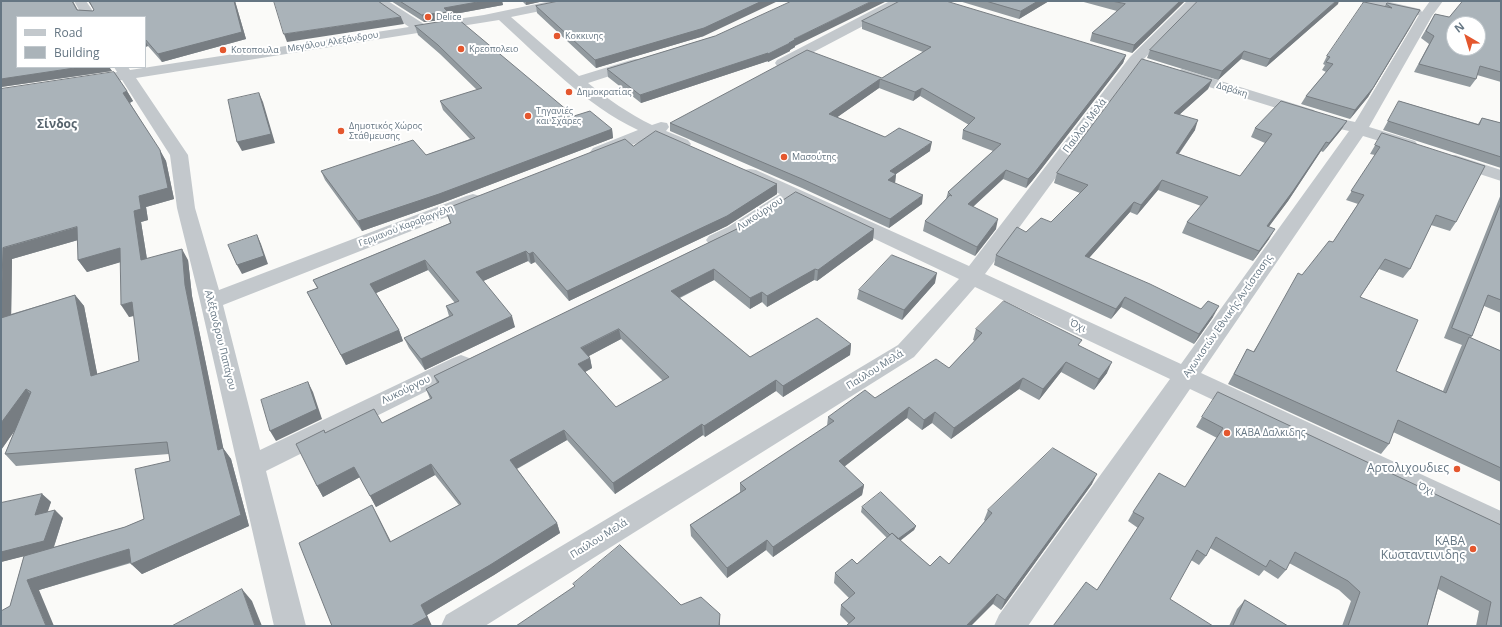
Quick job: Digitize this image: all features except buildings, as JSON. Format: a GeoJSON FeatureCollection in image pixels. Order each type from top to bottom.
{"type":"FeatureCollection","features":[{"type":"Feature","properties":{"kind":"street"},"geometry":{"type":"LineString","coordinates":[[80,1],[89,16]]}},
{"type":"Feature","properties":{"kind":"street"},"geometry":{"type":"LineString","coordinates":[[379,1],[421,28]]}},
{"type":"Feature","properties":{"kind":"street","name":"Μεγάλου Αλεξάνδρου"},"geometry":{"type":"LineString","coordinates":[[146,68],[502,16],[570,1]]}},
{"type":"Feature","properties":{"kind":"street"},"geometry":{"type":"LineString","coordinates":[[766,72],[900,1]]}},
{"type":"Feature","properties":{"kind":"street","name":"Παύλου Μελά"},"geometry":{"type":"LineString","coordinates":[[457,626],[906,350],[972,277],[1135,60],[1194,1]]}},
{"type":"Feature","properties":{"kind":"street"},"geometry":{"type":"LineString","coordinates":[[1368,1],[1432,8]]}},
{"type":"Feature","properties":{"kind":"street","name":"Αγωνιστών Εθνικής Αντίστασης"},"geometry":{"type":"LineString","coordinates":[[1010,626],[1359,129],[1432,8]]}},
{"type":"Feature","properties":{"kind":"street"},"geometry":{"type":"LineString","coordinates":[[502,16],[577,82],[617,112],[653,131],[703,153]]}},
{"type":"Feature","properties":{"kind":"street"},"geometry":{"type":"LineString","coordinates":[[577,82],[650,59]]}},
{"type":"Feature","properties":{"kind":"street","name":"Μεγάλου Αλεξάνδρου"},"geometry":{"type":"LineString","coordinates":[[103,78],[124,71],[145,68]]}},
{"type":"Feature","properties":{"kind":"street","name":"Δαβάκη"},"geometry":{"type":"LineString","coordinates":[[1165,69],[1426,151]]}},
{"type":"Feature","properties":{"kind":"street","name":"Αλέξανδρου Παπάγου"},"geometry":{"type":"LineString","coordinates":[[124,71],[179,155],[186,208],[211,301],[290,626]]}},
{"type":"Feature","properties":{"kind":"street"},"geometry":{"type":"LineString","coordinates":[[582,158],[653,131],[674,120]]}},
{"type":"Feature","properties":{"kind":"street"},"geometry":{"type":"LineString","coordinates":[[1441,156],[1501,176]]}},
{"type":"Feature","properties":{"kind":"street","name":"Όχι"},"geometry":{"type":"LineString","coordinates":[[731,165],[794,193],[1501,524]]}},
{"type":"Feature","properties":{"kind":"street","name":"Λυκούργου"},"geometry":{"type":"LineString","coordinates":[[700,248],[735,231],[794,193]]}},
{"type":"Feature","properties":{"kind":"street","name":"Γερμανού Καραβαγγέλη"},"geometry":{"type":"LineString","coordinates":[[211,301],[486,196]]}},
{"type":"Feature","properties":{"kind":"street","name":"Λυκούργου"},"geometry":{"type":"LineString","coordinates":[[251,466],[479,355]]}},
{"type":"Feature","properties":{"kind":"place","name":"Delice"},"geometry":{"type":"Point","coordinates":[428,17]}},
{"type":"Feature","properties":{"kind":"place","name":"Κοκκινης"},"geometry":{"type":"Point","coordinates":[557,36]}},
{"type":"Feature","properties":{"kind":"place","name":"Κρεοπολειο"},"geometry":{"type":"Point","coordinates":[461,49]}},
{"type":"Feature","properties":{"kind":"place","name":"Κοτοπουλα"},"geometry":{"type":"Point","coordinates":[223,50]}},
{"type":"Feature","properties":{"kind":"place","name":"Δημοκρατίας"},"geometry":{"type":"Point","coordinates":[569,92]}},
{"type":"Feature","properties":{"kind":"place","name":"Τηγανιές και Σχάρες"},"geometry":{"type":"Point","coordinates":[528,116]}},
{"type":"Feature","properties":{"kind":"place","name":"Δημοτικός Χώρος Στάθμευσης"},"geometry":{"type":"Point","coordinates":[341,131]}},
{"type":"Feature","properties":{"kind":"place","name":"Μασούτης"},"geometry":{"type":"Point","coordinates":[784,157]}},
{"type":"Feature","properties":{"kind":"place","name":"ΚΑΒΑ Δαλκιδης"},"geometry":{"type":"Point","coordinates":[1227,433]}},
{"type":"Feature","properties":{"kind":"place","name":"Αρτολιχουδιες"},"geometry":{"type":"Point","coordinates":[1457,469]}},
{"type":"Feature","properties":{"kind":"place","name":"ΚΑΒΑ Κωσταντινιδης"},"geometry":{"type":"Point","coordinates":[1473,549]}},
{"type":"Feature","properties":{"kind":"district","name":"Σίνδος"},"geometry":{"type":"Point","coordinates":[57,125]}}]}
